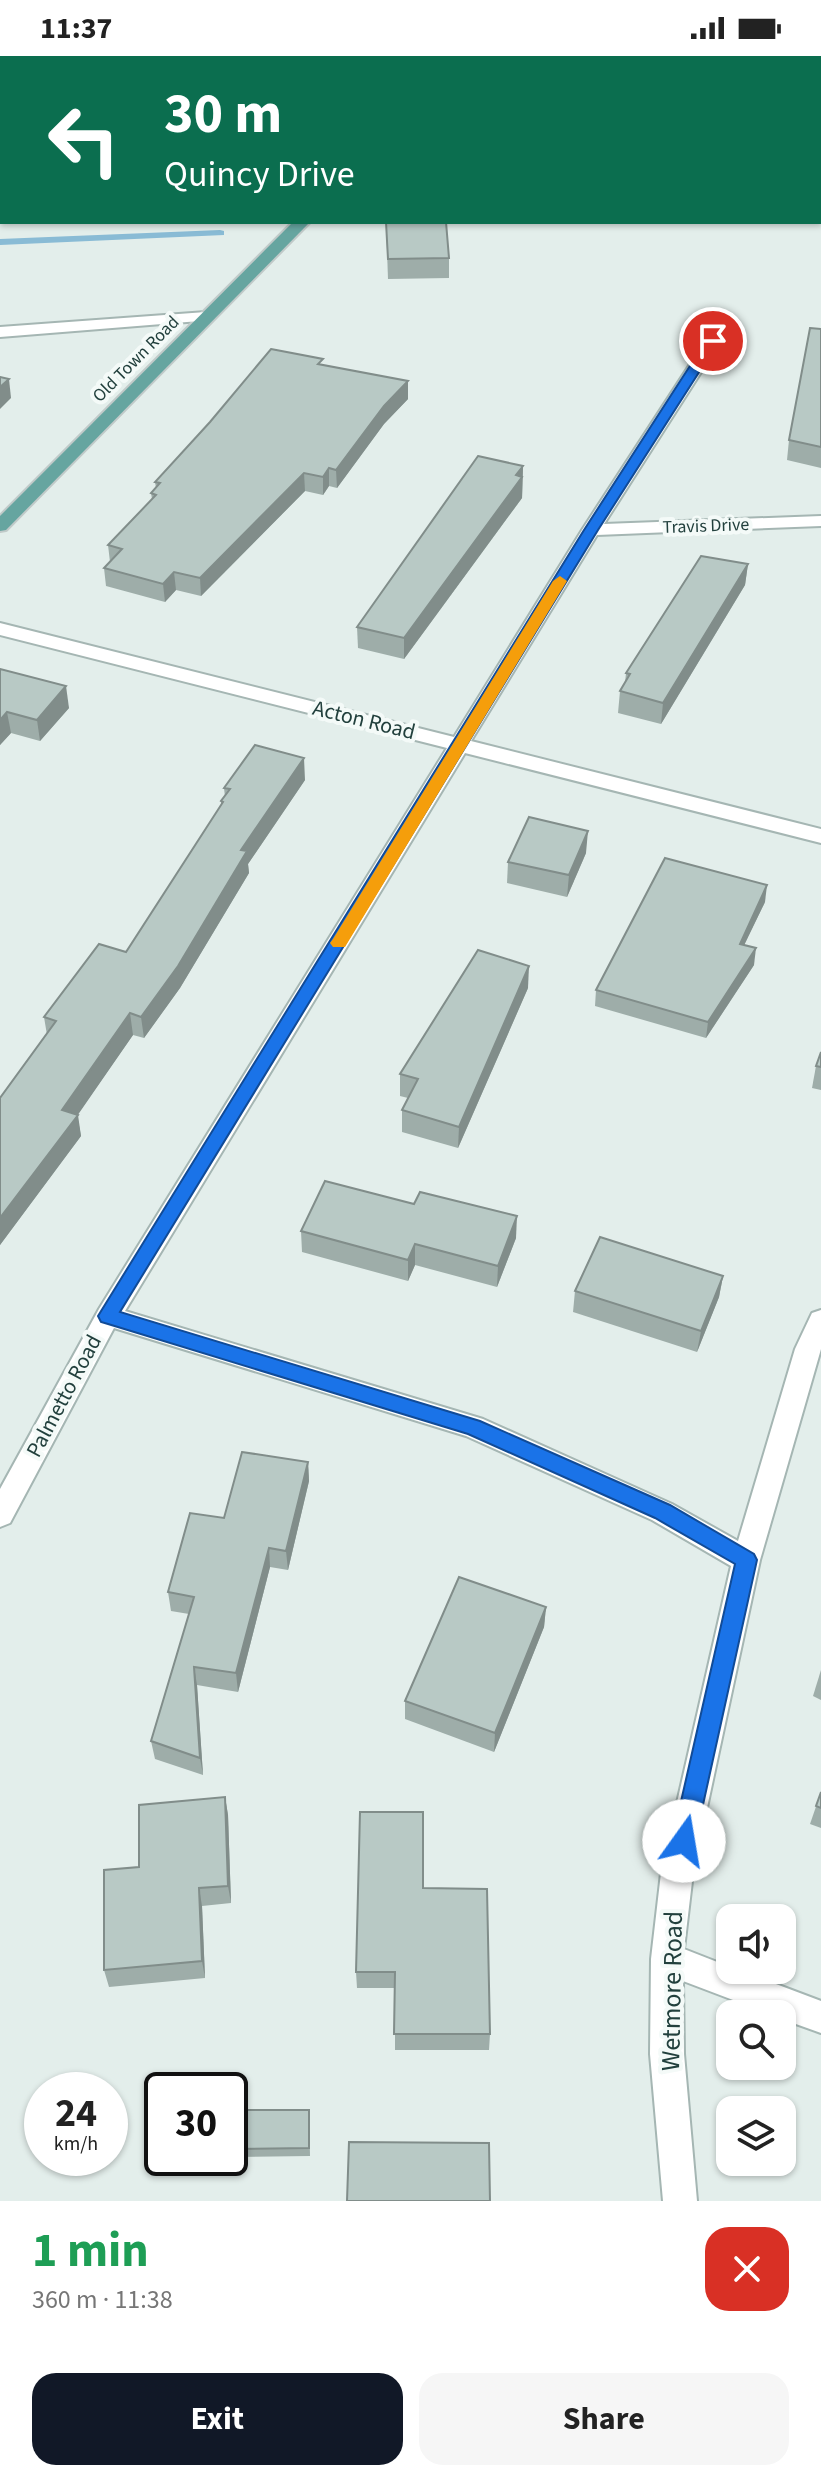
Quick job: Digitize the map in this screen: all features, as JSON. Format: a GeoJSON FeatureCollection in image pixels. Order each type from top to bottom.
{"type":"FeatureCollection","features":[{"type":"Feature","properties":{"kind":"main road","name":"Old Town Road"},"geometry":{"type":"LineString","coordinates":[[0,526],[300,224]]}},
{"type":"Feature","properties":{"kind":"street"},"geometry":{"type":"LineString","coordinates":[[0,332],[206,317]]}},
{"type":"Feature","properties":{"kind":"street","name":"Palmetto Road"},"geometry":{"type":"LineString","coordinates":[[0,1515],[108,1316],[591,530],[713,341]]}},
{"type":"Feature","properties":{"kind":"street","name":"Travis Drive"},"geometry":{"type":"LineString","coordinates":[[591,530],[821,521]]}},
{"type":"Feature","properties":{"kind":"street","name":"Acton Road"},"geometry":{"type":"LineString","coordinates":[[0,629],[821,836]]}},
{"type":"Feature","properties":{"kind":"street"},"geometry":{"type":"LineString","coordinates":[[108,1316],[473,1427],[662,1512],[746,1560]]}},
{"type":"Feature","properties":{"kind":"street","name":"Wetmore Road"},"geometry":{"type":"LineString","coordinates":[[680,2201],[667,2054],[667,1959],[677,1873],[746,1560],[808,1349],[821,1320]]}},
{"type":"Feature","properties":{"kind":"street"},"geometry":{"type":"LineString","coordinates":[[667,1959],[821,2017]]}},
{"type":"Feature","properties":{"kind":"building"},"geometry":{"type":"Polygon","coordinates":[[[386,224],[446,224],[449,258],[388,259],[386,224]]]}},
{"type":"Feature","properties":{"kind":"building"},"geometry":{"type":"Polygon","coordinates":[[[810,328],[821,329],[821,447],[789,440],[810,328]]]}},
{"type":"Feature","properties":{"kind":"building"},"geometry":{"type":"Polygon","coordinates":[[[271,349],[323,359],[318,364],[408,381],[384,406],[336,470],[329,468],[323,477],[304,473],[200,578],[174,572],[163,584],[104,568],[122,549],[108,545],[156,495],[151,493],[160,483],[155,482],[271,349]]]}},
{"type":"Feature","properties":{"kind":"building"},"geometry":{"type":"Polygon","coordinates":[[[0,377],[9,379],[0,387],[0,377]]]}},
{"type":"Feature","properties":{"kind":"building"},"geometry":{"type":"Polygon","coordinates":[[[478,456],[523,466],[516,475],[522,477],[404,638],[357,627],[478,456]]]}},
{"type":"Feature","properties":{"kind":"building"},"geometry":{"type":"Polygon","coordinates":[[[701,556],[748,564],[663,703],[620,691],[630,674],[626,673],[701,556]]]}},
{"type":"Feature","properties":{"kind":"building"},"geometry":{"type":"Polygon","coordinates":[[[0,669],[66,686],[37,720],[7,712],[0,720],[0,669]]]}},
{"type":"Feature","properties":{"kind":"building"},"geometry":{"type":"Polygon","coordinates":[[[255,745],[304,758],[241,850],[247,851],[178,966],[141,1017],[130,1013],[62,1110],[78,1115],[0,1218],[0,1098],[56,1021],[44,1017],[99,944],[126,952],[223,802],[230,789],[224,788],[255,745]]]}},
{"type":"Feature","properties":{"kind":"building"},"geometry":{"type":"Polygon","coordinates":[[[529,817],[588,831],[569,875],[508,862],[529,817]]]}},
{"type":"Feature","properties":{"kind":"building"},"geometry":{"type":"Polygon","coordinates":[[[665,858],[767,885],[740,944],[756,948],[708,1022],[596,990],[665,858]]]}},
{"type":"Feature","properties":{"kind":"building"},"geometry":{"type":"Polygon","coordinates":[[[478,950],[529,966],[459,1127],[402,1110],[418,1079],[400,1074],[478,950]]]}},
{"type":"Feature","properties":{"kind":"building"},"geometry":{"type":"Polygon","coordinates":[[[325,1181],[414,1204],[420,1192],[517,1216],[498,1266],[415,1244],[408,1260],[301,1231],[325,1181]]]}},
{"type":"Feature","properties":{"kind":"building"},"geometry":{"type":"Polygon","coordinates":[[[600,1237],[723,1276],[701,1331],[575,1291],[600,1237]]]}},
{"type":"Feature","properties":{"kind":"building"},"geometry":{"type":"Polygon","coordinates":[[[242,1452],[308,1462],[286,1551],[269,1548],[236,1673],[194,1667],[200,1758],[151,1741],[194,1597],[168,1592],[190,1513],[224,1518],[242,1452]]]}},
{"type":"Feature","properties":{"kind":"building"},"geometry":{"type":"Polygon","coordinates":[[[459,1577],[546,1607],[495,1733],[405,1701],[459,1577]]]}},
{"type":"Feature","properties":{"kind":"building"},"geometry":{"type":"Polygon","coordinates":[[[225,1797],[228,1886],[199,1888],[202,1961],[104,1970],[104,1870],[139,1867],[139,1805],[225,1797]]]}},
{"type":"Feature","properties":{"kind":"building"},"geometry":{"type":"Polygon","coordinates":[[[360,1812],[423,1812],[423,1888],[487,1889],[490,2034],[394,2034],[395,1972],[356,1972],[360,1812]]]}},
{"type":"Feature","properties":{"kind":"building"},"geometry":{"type":"Polygon","coordinates":[[[248,2110],[309,2110],[309,2148],[248,2149],[248,2110]]]}},
{"type":"Feature","properties":{"kind":"building"},"geometry":{"type":"Polygon","coordinates":[[[349,2142],[489,2143],[490,2201],[347,2201],[349,2142]]]}},
{"type":"Feature","properties":{"kind":"waterway"},"geometry":{"type":"LineString","coordinates":[[0,242],[220,233]]}},
{"type":"Feature","properties":{"kind":"slow traffic"},"geometry":{"type":"LineString","coordinates":[[339,943],[560,581]]}},
{"type":"Feature","properties":{"kind":"route"},"geometry":{"type":"LineString","coordinates":[[684,1841],[746,1560],[662,1512],[473,1427],[108,1316],[591,530],[713,341]]}}]}
